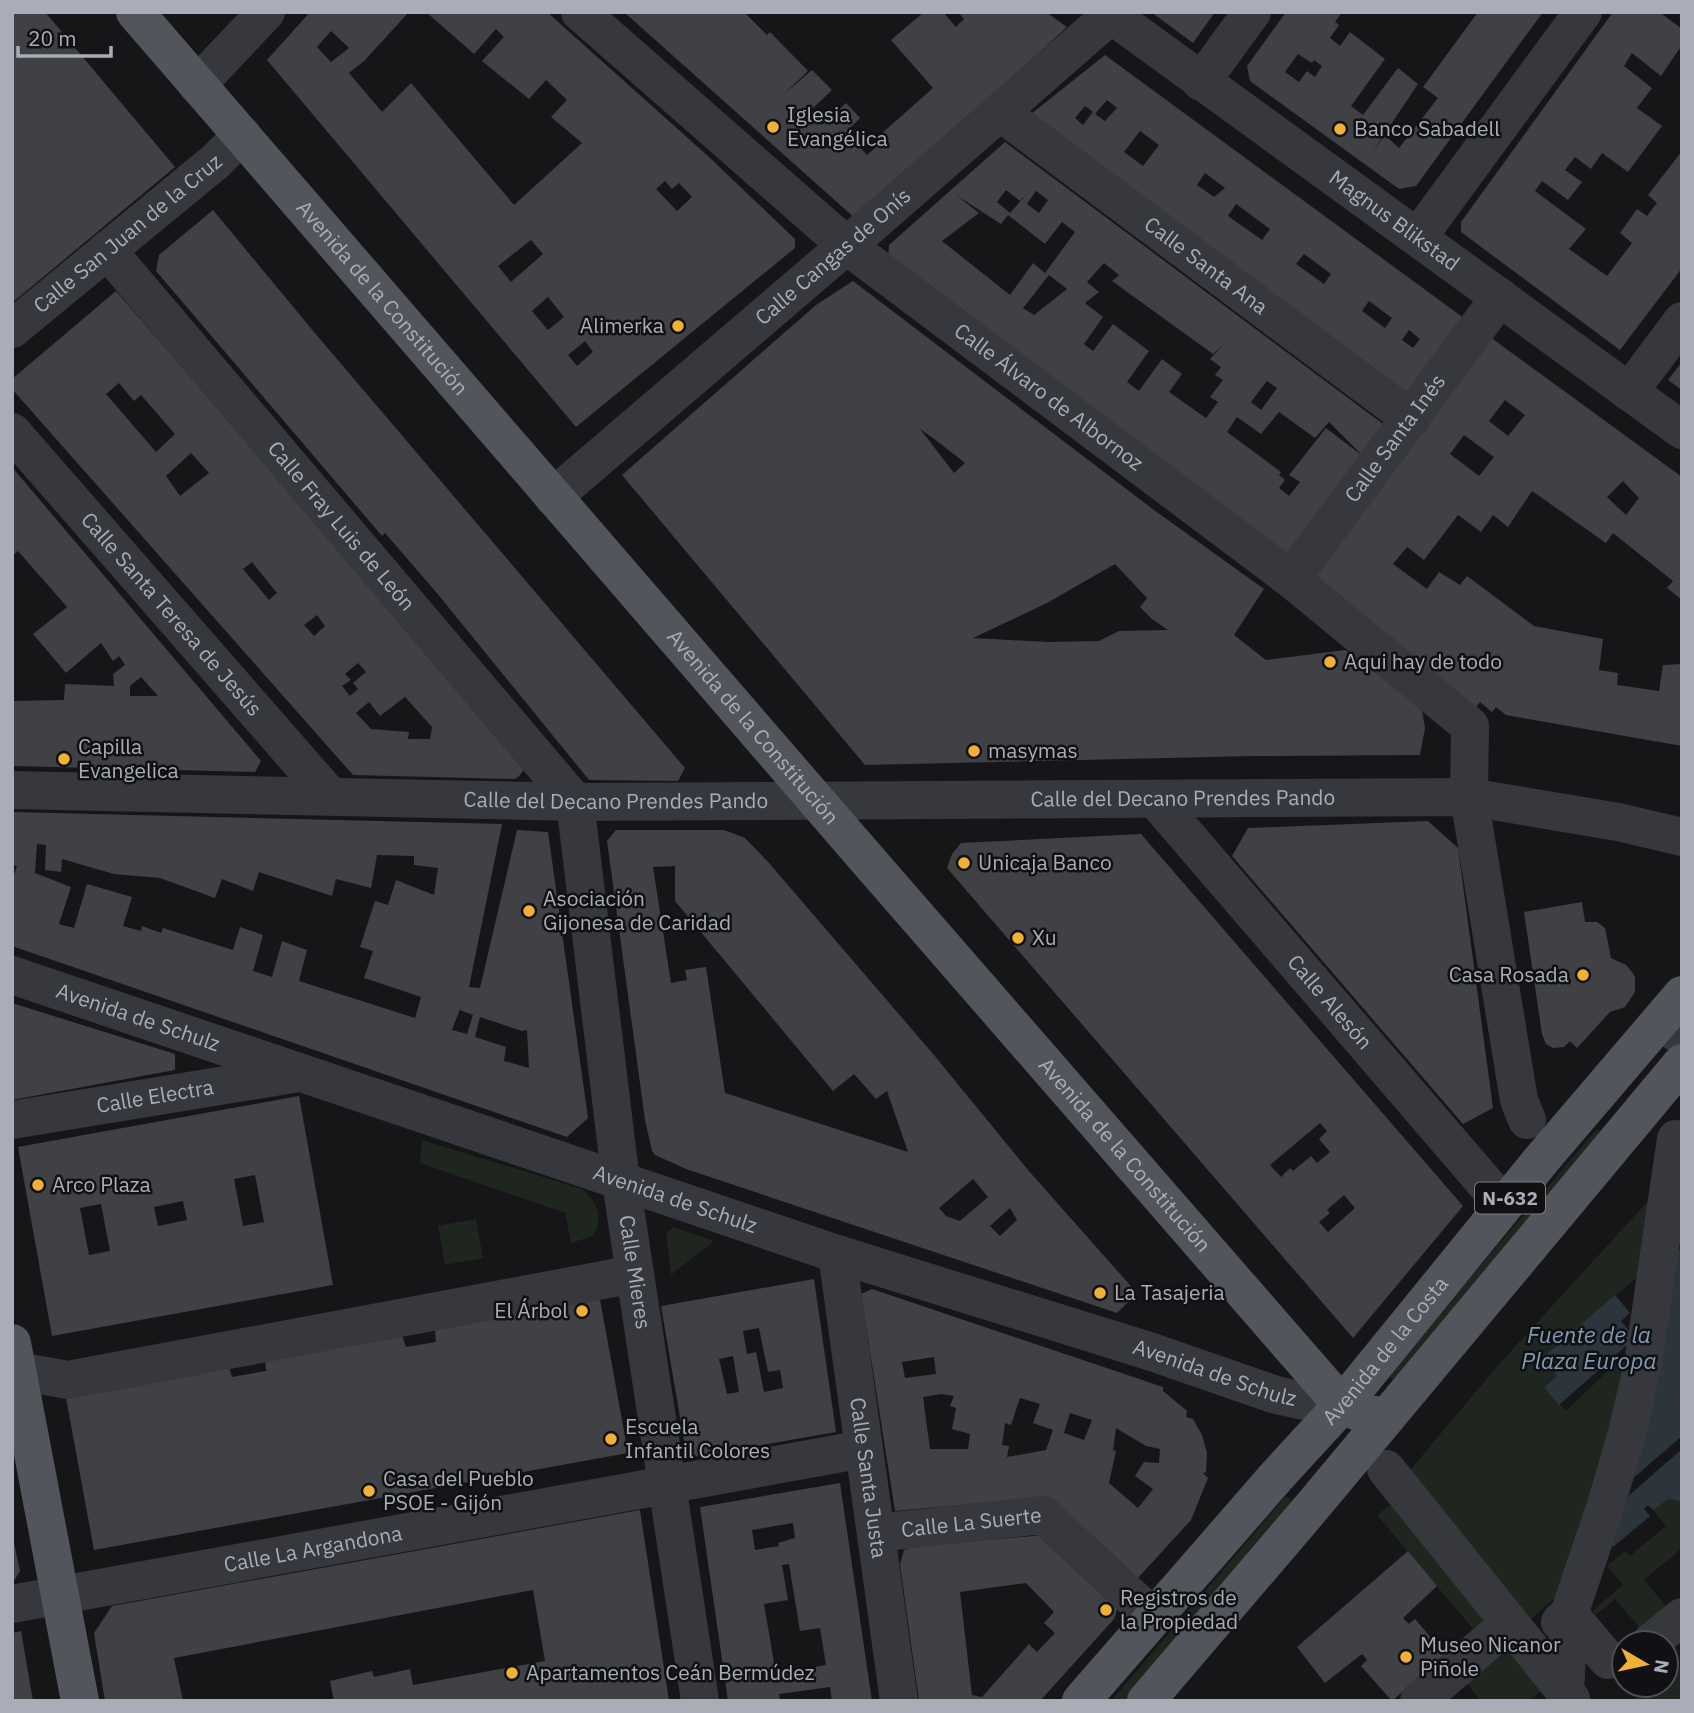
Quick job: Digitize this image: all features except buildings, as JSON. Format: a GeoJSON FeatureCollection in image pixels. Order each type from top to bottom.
{"type":"FeatureCollection","features":[{"type":"Feature","properties":{"kind":"main road","name":"Avenida de la Constitución"},"geometry":{"type":"LineString","coordinates":[[135,12],[1342,1405]]}},
{"type":"Feature","properties":{"kind":"main road","name":"Avenida de la Costa"},"geometry":{"type":"LineString","coordinates":[[1083,1699],[1342,1405],[1504,1205],[1675,1018]]}},
{"type":"Feature","properties":{"kind":"main road","name":"Avenida de la Costa"},"geometry":{"type":"LineString","coordinates":[[1146,1701],[1682,1063]]}},
{"type":"Feature","properties":{"kind":"main road"},"geometry":{"type":"LineString","coordinates":[[14,1361],[62,1595],[80,1701]]}},
{"type":"Feature","properties":{"kind":"main road"},"geometry":{"type":"LineString","coordinates":[[1342,1405],[1363,1414],[1387,1416]]}},
{"type":"Feature","properties":{"kind":"street"},"geometry":{"type":"LineString","coordinates":[[197,85],[266,12]]}},
{"type":"Feature","properties":{"kind":"street","name":"Calle Álvaro de Albornoz"},"geometry":{"type":"LineString","coordinates":[[580,12],[846,245],[1290,579],[1470,726],[1469,797]]}},
{"type":"Feature","properties":{"kind":"street"},"geometry":{"type":"LineString","coordinates":[[1201,82],[1252,12]]}},
{"type":"Feature","properties":{"kind":"street"},"geometry":{"type":"LineString","coordinates":[[1418,237],[1583,12]]}},
{"type":"Feature","properties":{"kind":"street","name":"Calle Cangas de Onís"},"geometry":{"type":"LineString","coordinates":[[553,497],[1000,112],[1109,14]]}},
{"type":"Feature","properties":{"kind":"street","name":"Magnus Blikstad"},"geometry":{"type":"LineString","coordinates":[[1109,14],[1682,430]]}},
{"type":"Feature","properties":{"kind":"street","name":"Calle Santa Ana"},"geometry":{"type":"LineString","coordinates":[[1000,112],[1411,419]]}},
{"type":"Feature","properties":{"kind":"street","name":"Calle San Juan de la Cruz"},"geometry":{"type":"LineString","coordinates":[[12,329],[216,161],[242,135]]}},
{"type":"Feature","properties":{"kind":"street","name":"Calle Fray Luis de León"},"geometry":{"type":"LineString","coordinates":[[107,250],[575,802]]}},
{"type":"Feature","properties":{"kind":"street","name":"Calle Santa Inés"},"geometry":{"type":"LineString","coordinates":[[1290,579],[1500,297]]}},
{"type":"Feature","properties":{"kind":"street"},"geometry":{"type":"LineString","coordinates":[[1629,391],[1682,321]]}},
{"type":"Feature","properties":{"kind":"street","name":"Calle Santa Teresa de Jesús"},"geometry":{"type":"LineString","coordinates":[[12,432],[328,795]]}},
{"type":"Feature","properties":{"kind":"street","name":"Calle del Decano Prendes Pando"},"geometry":{"type":"LineString","coordinates":[[12,790],[575,802],[1469,797],[1618,822],[1682,837]]}},
{"type":"Feature","properties":{"kind":"street"},"geometry":{"type":"LineString","coordinates":[[1469,797],[1523,1110]]}},
{"type":"Feature","properties":{"kind":"street","name":"Calle Alesón"},"geometry":{"type":"LineString","coordinates":[[1155,799],[1504,1205]]}},
{"type":"Feature","properties":{"kind":"street","name":"Calle Mieres"},"geometry":{"type":"LineString","coordinates":[[575,802],[621,1182],[700,1701]]}},
{"type":"Feature","properties":{"kind":"street","name":"Avenida de Schulz"},"geometry":{"type":"LineString","coordinates":[[12,975],[837,1254],[1152,1352],[1276,1395],[1313,1403],[1342,1405]]}},
{"type":"Feature","properties":{"kind":"street","name":"Calle Electra"},"geometry":{"type":"LineString","coordinates":[[12,1120],[298,1073]]}},
{"type":"Feature","properties":{"kind":"street"},"geometry":{"type":"LineString","coordinates":[[1563,1698],[1569,1614],[1606,1505],[1643,1364],[1676,1139]]}},
{"type":"Feature","properties":{"kind":"street","name":"Calle Santa Justa"},"geometry":{"type":"LineString","coordinates":[[837,1254],[899,1701]]}},
{"type":"Feature","properties":{"kind":"street"},"geometry":{"type":"LineString","coordinates":[[14,1361],[68,1380],[635,1274]]}},
{"type":"Feature","properties":{"kind":"street"},"geometry":{"type":"LineString","coordinates":[[1275,1478],[1296,1427],[1294,1416],[1276,1395]]}},
{"type":"Feature","properties":{"kind":"street","name":"Calle La Argandona"},"geometry":{"type":"LineString","coordinates":[[12,1604],[864,1449]]}},
{"type":"Feature","properties":{"kind":"street"},"geometry":{"type":"LineString","coordinates":[[1386,1469],[1519,1635],[1563,1698]]}},
{"type":"Feature","properties":{"kind":"street","name":"Calle La Suerte"},"geometry":{"type":"LineString","coordinates":[[876,1533],[1043,1515],[1153,1617]]}},
{"type":"Feature","properties":{"kind":"street"},"geometry":{"type":"LineString","coordinates":[[1432,1697],[1519,1635],[1569,1614]]}},
{"type":"Feature","properties":{"kind":"street"},"geometry":{"type":"LineString","coordinates":[[1569,1614],[1610,1652]]}},
{"type":"Feature","properties":{"kind":"street"},"geometry":{"type":"LineString","coordinates":[[1667,1629],[1682,1617]]}},
{"type":"Feature","properties":{"kind":"street"},"geometry":{"type":"LineString","coordinates":[[1519,1635],[1567,1653],[1610,1657]]}},
{"type":"Feature","properties":{"kind":"street"},"geometry":{"type":"LineString","coordinates":[[1563,1698],[1610,1663]]}},
{"type":"Feature","properties":{"kind":"shaded area"},"geometry":{"type":"Polygon","coordinates":[[[1597,1129],[1606,1136],[1396,1382],[1387,1375],[1597,1129]]]}},
{"type":"Feature","properties":{"kind":"shaded area"},"geometry":{"type":"Polygon","coordinates":[[[422,1140],[582,1189],[598,1211],[598,1222],[593,1236],[571,1243],[565,1213],[420,1163],[422,1140]]]}},
{"type":"Feature","properties":{"kind":"shaded area"},"geometry":{"type":"Polygon","coordinates":[[[1660,1188],[1647,1269],[1542,1358],[1557,1376],[1544,1387],[1566,1411],[1639,1341],[1566,1588],[1524,1625],[1405,1476],[1500,1363],[1660,1188]]]}},
{"type":"Feature","properties":{"kind":"shaded area"},"geometry":{"type":"Polygon","coordinates":[[[476,1219],[483,1258],[445,1265],[438,1226],[476,1219]]]}},
{"type":"Feature","properties":{"kind":"shaded area"},"geometry":{"type":"Polygon","coordinates":[[[673,1227],[714,1241],[671,1275],[666,1233],[673,1227]]]}},
{"type":"Feature","properties":{"kind":"shaded area"},"geometry":{"type":"Polygon","coordinates":[[[1286,1496],[1294,1503],[1127,1701],[1111,1701],[1286,1496]]]}},
{"type":"Feature","properties":{"kind":"shaded area"},"geometry":{"type":"Polygon","coordinates":[[[1669,1499],[1682,1504],[1682,1548],[1644,1580],[1666,1606],[1640,1628],[1615,1599],[1596,1615],[1592,1611],[1623,1585],[1607,1566],[1625,1551],[1630,1556],[1666,1526],[1653,1510],[1669,1499]]]}},
{"type":"Feature","properties":{"kind":"shaded area"},"geometry":{"type":"Polygon","coordinates":[[[1395,1501],[1491,1612],[1473,1629],[1377,1515],[1395,1501]]]}},
{"type":"Feature","properties":{"kind":"shaded area"},"geometry":{"type":"Polygon","coordinates":[[[1512,1646],[1546,1687],[1529,1701],[1480,1701],[1467,1683],[1512,1646]]]}},
{"type":"Feature","properties":{"kind":"shaded area"},"geometry":{"type":"Polygon","coordinates":[[[1680,1666],[1682,1701],[1633,1701],[1680,1699],[1680,1666]]]}},
{"type":"Feature","properties":{"kind":"water"},"geometry":{"type":"Polygon","coordinates":[[[1681,1249],[1682,1504],[1669,1499],[1653,1510],[1648,1505],[1644,1509],[1650,1516],[1613,1547],[1607,1539],[1674,1251],[1681,1249]]]}},
{"type":"Feature","properties":{"kind":"water","name":"Fuente de la Plaza Europa"},"geometry":{"type":"Polygon","coordinates":[[[1615,1295],[1630,1313],[1621,1321],[1635,1338],[1559,1405],[1544,1387],[1557,1376],[1542,1358],[1615,1295]]]}},
{"type":"Feature","properties":{"kind":"pier"},"geometry":{"type":"Polygon","coordinates":[[[1682,1436],[1682,1449],[1618,1505],[1623,1487],[1682,1436]]]}},
{"type":"Feature","properties":{"kind":"place","name":"Iglesia Evangélica"},"geometry":{"type":"Point","coordinates":[773,127]}},
{"type":"Feature","properties":{"kind":"place","name":"Banco Sabadell"},"geometry":{"type":"Point","coordinates":[1340,129]}},
{"type":"Feature","properties":{"kind":"place","name":"Alimerka"},"geometry":{"type":"Point","coordinates":[678,326]}},
{"type":"Feature","properties":{"kind":"place","name":"Aqui hay de todo"},"geometry":{"type":"Point","coordinates":[1330,662]}},
{"type":"Feature","properties":{"kind":"place","name":"masymas"},"geometry":{"type":"Point","coordinates":[974,751]}},
{"type":"Feature","properties":{"kind":"place","name":"Capilla Evangelica"},"geometry":{"type":"Point","coordinates":[64,759]}},
{"type":"Feature","properties":{"kind":"place","name":"Unicaja Banco"},"geometry":{"type":"Point","coordinates":[964,863]}},
{"type":"Feature","properties":{"kind":"place","name":"Asociación Gijonesa de Caridad"},"geometry":{"type":"Point","coordinates":[529,911]}},
{"type":"Feature","properties":{"kind":"place","name":"Xu"},"geometry":{"type":"Point","coordinates":[1018,938]}},
{"type":"Feature","properties":{"kind":"place","name":"Casa Rosada"},"geometry":{"type":"Point","coordinates":[1583,975]}},
{"type":"Feature","properties":{"kind":"place","name":"Arco Plaza"},"geometry":{"type":"Point","coordinates":[38,1185]}},
{"type":"Feature","properties":{"kind":"place","name":"La Tasajeria"},"geometry":{"type":"Point","coordinates":[1100,1293]}},
{"type":"Feature","properties":{"kind":"place","name":"El Árbol"},"geometry":{"type":"Point","coordinates":[582,1311]}},
{"type":"Feature","properties":{"kind":"place","name":"Escuela Infantil Colores"},"geometry":{"type":"Point","coordinates":[611,1439]}},
{"type":"Feature","properties":{"kind":"place","name":"Casa del Pueblo PSOE - Gijón"},"geometry":{"type":"Point","coordinates":[369,1491]}},
{"type":"Feature","properties":{"kind":"place","name":"Registros de la Propiedad"},"geometry":{"type":"Point","coordinates":[1106,1610]}},
{"type":"Feature","properties":{"kind":"place","name":"Museo Nicanor Piñole"},"geometry":{"type":"Point","coordinates":[1406,1657]}},
{"type":"Feature","properties":{"kind":"place","name":"Apartamentos Ceán Bermúdez"},"geometry":{"type":"Point","coordinates":[512,1673]}}]}
